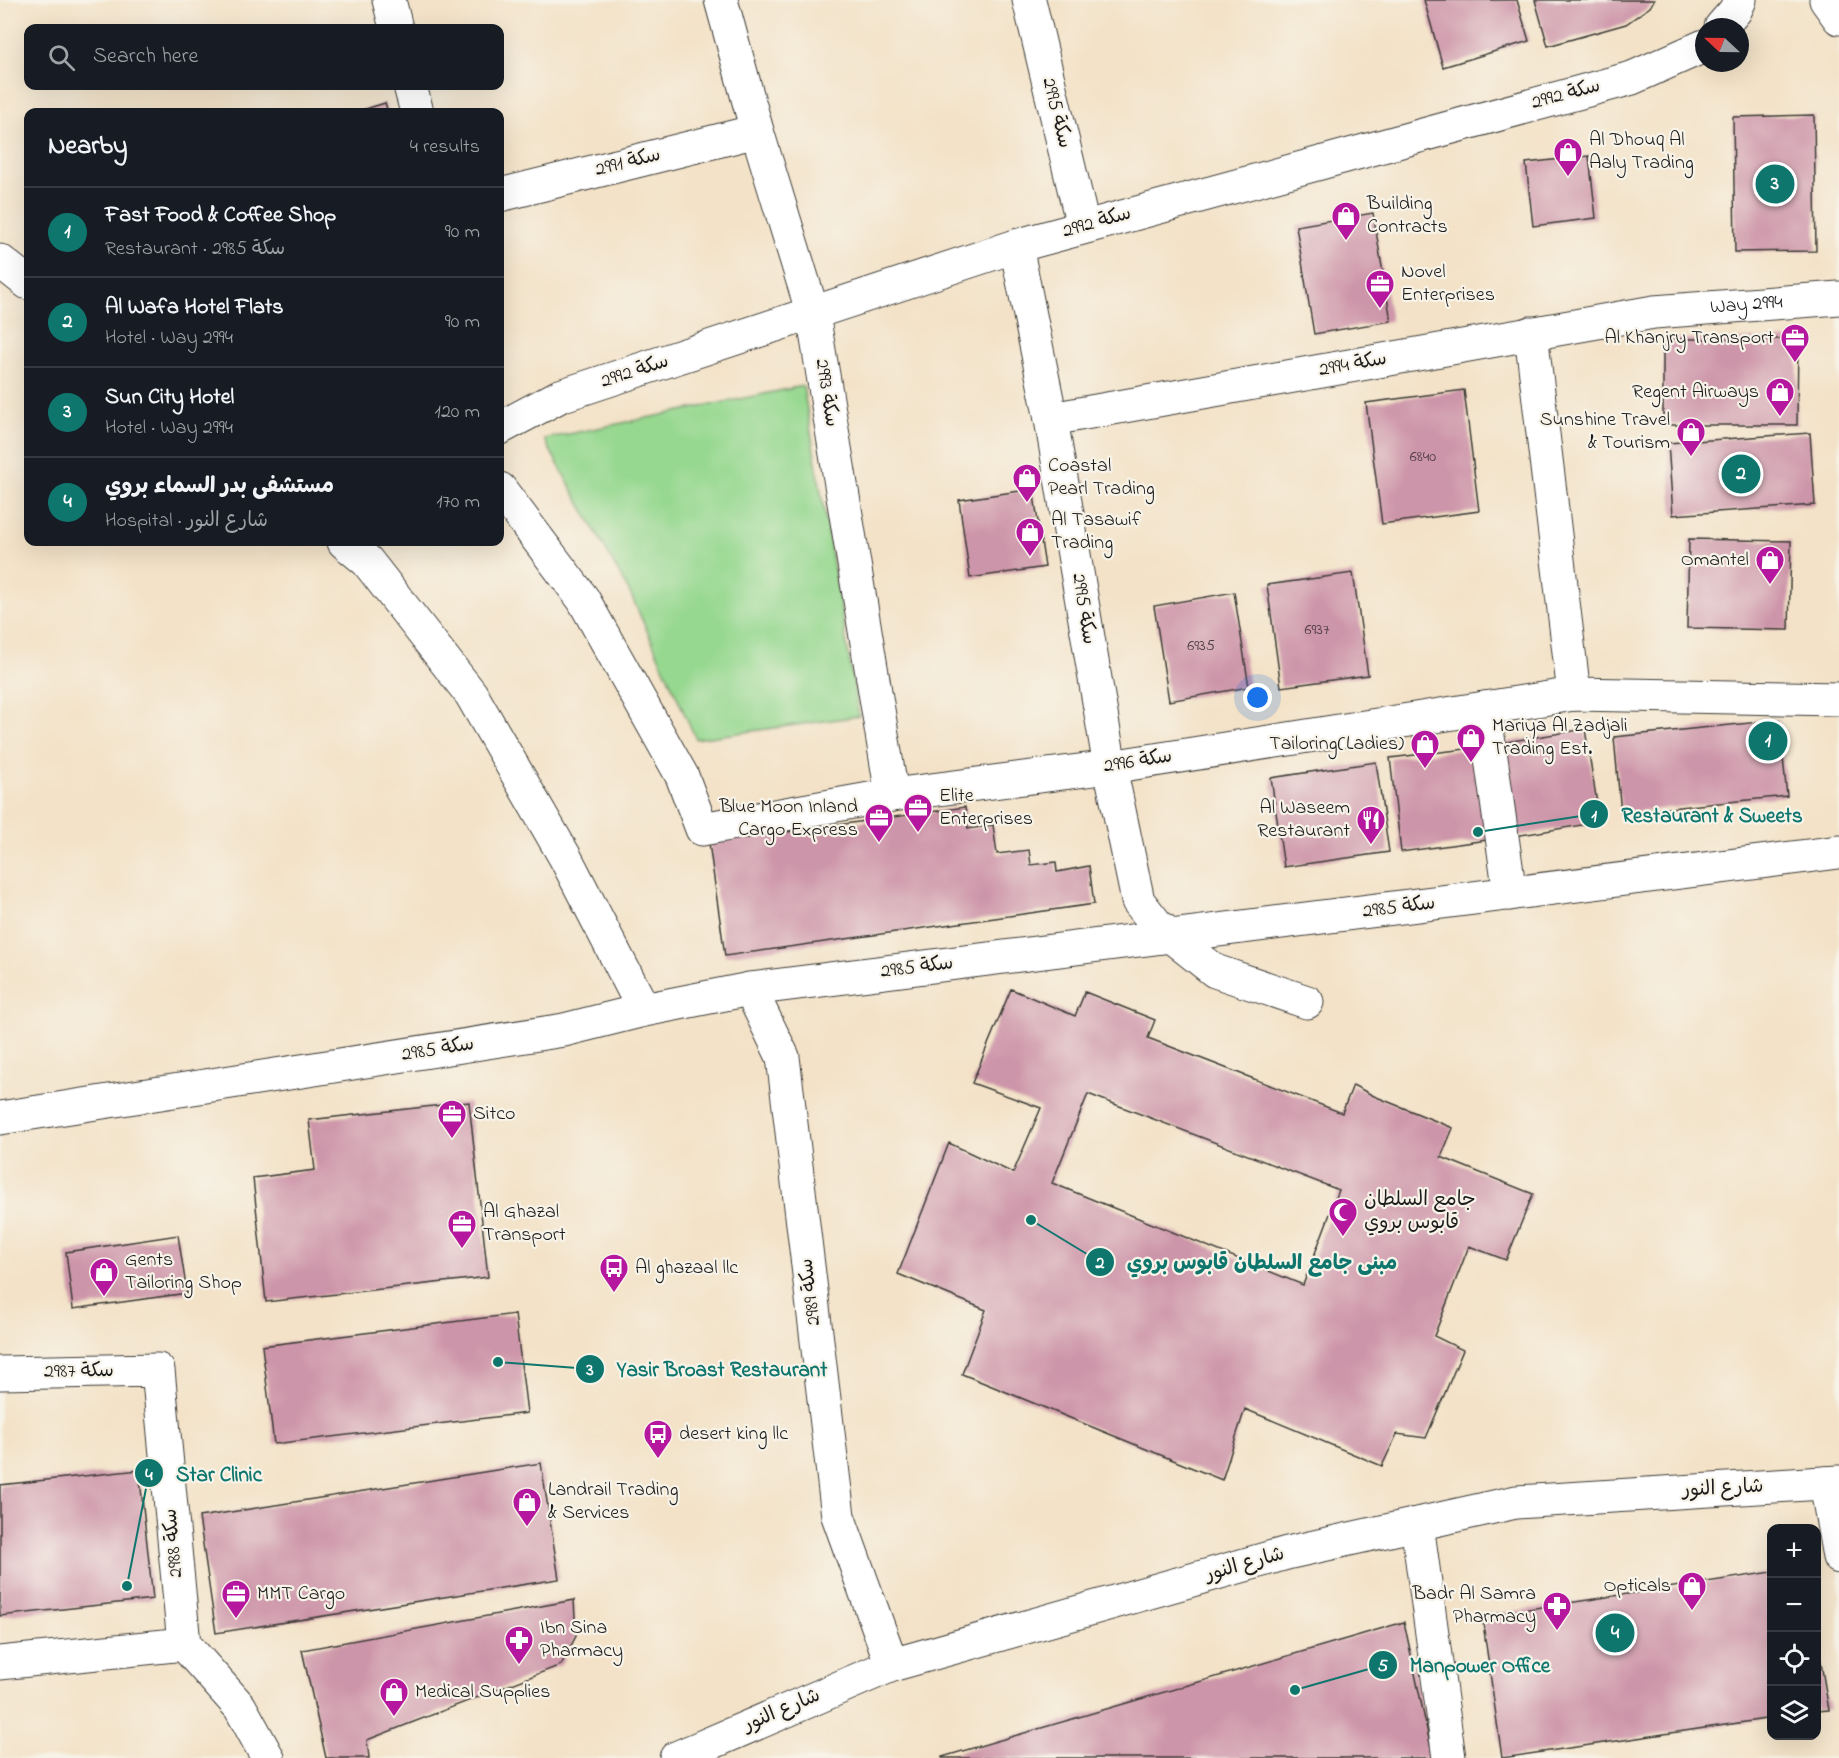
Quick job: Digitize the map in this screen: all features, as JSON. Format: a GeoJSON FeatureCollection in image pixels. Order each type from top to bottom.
{"type":"FeatureCollection","features":[{"type":"Feature","properties":{"kind":"street"},"geometry":{"type":"LineString","coordinates":[[389,0],[395,24]]}},
{"type":"Feature","properties":{"kind":"street","name":"سكة 2993"},"geometry":{"type":"LineString","coordinates":[[721,0],[757,131],[813,314],[892,795]]}},
{"type":"Feature","properties":{"kind":"street","name":"سكة 2995"},"geometry":{"type":"LineString","coordinates":[[1029,0],[1083,226]]}},
{"type":"Feature","properties":{"kind":"street"},"geometry":{"type":"LineString","coordinates":[[1729,18],[1740,0]]}},
{"type":"Feature","properties":{"kind":"street"},"geometry":{"type":"LineString","coordinates":[[1826,0],[1839,18]]}},
{"type":"Feature","properties":{"kind":"street","name":"سكة 2992"},"geometry":{"type":"LineString","coordinates":[[504,426],[560,396],[1016,246],[1632,78],[1695,50]]}},
{"type":"Feature","properties":{"kind":"street"},"geometry":{"type":"LineString","coordinates":[[411,90],[416,108]]}},
{"type":"Feature","properties":{"kind":"street","name":"سكة 2991"},"geometry":{"type":"LineString","coordinates":[[504,194],[757,131]]}},
{"type":"Feature","properties":{"kind":"street","name":"سكة 2995"},"geometry":{"type":"LineString","coordinates":[[1016,246],[1052,419],[1110,767],[1138,901],[1170,937],[1215,971],[1308,1002]]}},
{"type":"Feature","properties":{"kind":"street"},"geometry":{"type":"LineString","coordinates":[[0,261],[24,280]]}},
{"type":"Feature","properties":{"kind":"street","name":"Way 2994"},"geometry":{"type":"LineString","coordinates":[[1654,312],[1839,298]]}},
{"type":"Feature","properties":{"kind":"street","name":"سكة 2994"},"geometry":{"type":"LineString","coordinates":[[1052,419],[1654,312]]}},
{"type":"Feature","properties":{"kind":"street"},"geometry":{"type":"LineString","coordinates":[[1531,333],[1574,694]]}},
{"type":"Feature","properties":{"kind":"street","name":"سكة 2996"},"geometry":{"type":"LineString","coordinates":[[504,494],[583,599],[682,776],[702,829],[892,795],[1110,767],[1574,694],[1839,699]]}},
{"type":"Feature","properties":{"kind":"street"},"geometry":{"type":"LineString","coordinates":[[365,548],[471,693],[565,857],[644,1010]]}},
{"type":"Feature","properties":{"kind":"street"},"geometry":{"type":"LineString","coordinates":[[1484,708],[1510,894]]}},
{"type":"Feature","properties":{"kind":"street","name":"سكة 2985"},"geometry":{"type":"LineString","coordinates":[[0,1118],[564,1030],[644,1010],[750,989],[1839,852]]}},
{"type":"Feature","properties":{"kind":"street"},"geometry":{"type":"LineString","coordinates":[[1118,944],[1130,927],[1138,901]]}},
{"type":"Feature","properties":{"kind":"street","name":"سكة 2989"},"geometry":{"type":"LineString","coordinates":[[750,989],[783,1057],[838,1516],[892,1665]]}},
{"type":"Feature","properties":{"kind":"street","name":"سكة 2987"},"geometry":{"type":"LineString","coordinates":[[0,1373],[158,1371]]}},
{"type":"Feature","properties":{"kind":"street","name":"سكة 2988"},"geometry":{"type":"LineString","coordinates":[[158,1371],[184,1644]]}},
{"type":"Feature","properties":{"kind":"street"},"geometry":{"type":"LineString","coordinates":[[1833,1483],[1839,1557]]}},
{"type":"Feature","properties":{"kind":"street","name":"شارع النور"},"geometry":{"type":"LineString","coordinates":[[676,1758],[715,1750],[892,1665],[1287,1553],[1516,1502],[1833,1483]]}},
{"type":"Feature","properties":{"kind":"street"},"geometry":{"type":"LineString","coordinates":[[1417,1524],[1449,1758]]}},
{"type":"Feature","properties":{"kind":"street"},"geometry":{"type":"LineString","coordinates":[[0,1663],[184,1644],[240,1707],[268,1758]]}},
{"type":"Feature","properties":{"kind":"green space"},"geometry":{"type":"Polygon","coordinates":[[[803,386],[859,716],[696,739],[630,593],[544,439],[803,386]]]}},
{"type":"Feature","properties":{"kind":"building"},"geometry":{"type":"Polygon","coordinates":[[[1424,0],[1517,0],[1529,41],[1443,67],[1424,0]]]}},
{"type":"Feature","properties":{"kind":"building"},"geometry":{"type":"Polygon","coordinates":[[[1535,0],[1654,0],[1650,7],[1626,24],[1548,46],[1535,0]]]}},
{"type":"Feature","properties":{"kind":"building"},"geometry":{"type":"Polygon","coordinates":[[[385,103],[387,108],[369,108],[385,103]]]}},
{"type":"Feature","properties":{"kind":"building"},"geometry":{"type":"Polygon","coordinates":[[[1814,115],[1816,251],[1735,252],[1733,117],[1814,115]]]}},
{"type":"Feature","properties":{"kind":"building"},"geometry":{"type":"Polygon","coordinates":[[[1589,156],[1596,218],[1533,226],[1526,163],[1589,156]]]}},
{"type":"Feature","properties":{"kind":"building"},"geometry":{"type":"Polygon","coordinates":[[[1373,213],[1391,321],[1314,334],[1296,226],[1373,213]]]}},
{"type":"Feature","properties":{"kind":"building"},"geometry":{"type":"Polygon","coordinates":[[[1663,339],[1798,339],[1797,425],[1663,425],[1663,339]]]}},
{"type":"Feature","properties":{"kind":"building"},"geometry":{"type":"Polygon","coordinates":[[[1464,390],[1479,511],[1382,524],[1366,403],[1464,390]]]}},
{"type":"Feature","properties":{"kind":"building"},"geometry":{"type":"Polygon","coordinates":[[[1810,433],[1815,505],[1673,515],[1668,443],[1810,433]]]}},
{"type":"Feature","properties":{"kind":"building"},"geometry":{"type":"Polygon","coordinates":[[[1033,489],[1045,567],[970,578],[959,500],[1033,489]]]}},
{"type":"Feature","properties":{"kind":"building"},"geometry":{"type":"Polygon","coordinates":[[[1689,539],[1791,541],[1789,630],[1687,628],[1689,539]]]}},
{"type":"Feature","properties":{"kind":"building"},"geometry":{"type":"Polygon","coordinates":[[[1353,573],[1368,675],[1281,687],[1267,585],[1353,573]]]}},
{"type":"Feature","properties":{"kind":"building"},"geometry":{"type":"Polygon","coordinates":[[[1234,592],[1249,687],[1169,701],[1154,606],[1234,592]]]}},
{"type":"Feature","properties":{"kind":"building"},"geometry":{"type":"Polygon","coordinates":[[[1779,720],[1787,796],[1621,813],[1614,737],[1779,720]]]}},
{"type":"Feature","properties":{"kind":"building"},"geometry":{"type":"Polygon","coordinates":[[[1585,729],[1600,822],[1515,836],[1500,743],[1585,729]]]}},
{"type":"Feature","properties":{"kind":"building"},"geometry":{"type":"Polygon","coordinates":[[[1483,747],[1494,839],[1401,852],[1390,758],[1483,747]]]}},
{"type":"Feature","properties":{"kind":"building"},"geometry":{"type":"Polygon","coordinates":[[[1376,762],[1389,852],[1284,867],[1271,778],[1376,762]]]}},
{"type":"Feature","properties":{"kind":"building"},"geometry":{"type":"Polygon","coordinates":[[[965,807],[968,829],[993,825],[997,854],[1029,850],[1031,865],[1056,862],[1057,872],[1089,866],[1094,904],[725,956],[709,843],[965,807]]]}},
{"type":"Feature","properties":{"kind":"building"},"geometry":{"type":"Polygon","coordinates":[[[1011,989],[1075,1016],[1085,992],[1155,1020],[1148,1038],[1342,1113],[1353,1085],[1374,1096],[1453,1128],[1441,1157],[1533,1194],[1506,1260],[1469,1246],[1434,1336],[1463,1350],[1426,1438],[1397,1434],[1382,1466],[1245,1409],[1222,1480],[962,1374],[986,1310],[898,1274],[949,1143],[1013,1173],[1041,1108],[972,1083],[1011,989]],[[1088,1094],[1052,1183],[1303,1285],[1339,1190],[1088,1094]]]}},
{"type":"Feature","properties":{"kind":"building"},"geometry":{"type":"Polygon","coordinates":[[[469,1102],[488,1277],[266,1302],[253,1178],[315,1170],[309,1120],[469,1102]]]}},
{"type":"Feature","properties":{"kind":"building"},"geometry":{"type":"Polygon","coordinates":[[[178,1235],[187,1293],[73,1309],[66,1252],[178,1235]]]}},
{"type":"Feature","properties":{"kind":"building"},"geometry":{"type":"Polygon","coordinates":[[[515,1314],[527,1413],[274,1444],[262,1346],[515,1314]]]}},
{"type":"Feature","properties":{"kind":"building"},"geometry":{"type":"Polygon","coordinates":[[[541,1463],[559,1579],[216,1633],[199,1517],[541,1463]]]}},
{"type":"Feature","properties":{"kind":"building"},"geometry":{"type":"Polygon","coordinates":[[[139,1470],[153,1599],[0,1616],[0,1485],[139,1470]]]}},
{"type":"Feature","properties":{"kind":"building"},"geometry":{"type":"Polygon","coordinates":[[[1767,1573],[1767,1719],[1502,1758],[1482,1616],[1767,1573]]]}},
{"type":"Feature","properties":{"kind":"building"},"geometry":{"type":"Polygon","coordinates":[[[574,1600],[576,1636],[561,1665],[367,1740],[369,1758],[326,1758],[302,1650],[574,1600]]]}},
{"type":"Feature","properties":{"kind":"building"},"geometry":{"type":"Polygon","coordinates":[[[1404,1622],[1433,1758],[942,1758],[942,1757],[1404,1622]]]}},
{"type":"Feature","properties":{"kind":"building"},"geometry":{"type":"Polygon","coordinates":[[[1821,1663],[1829,1710],[1821,1711],[1821,1663]]]}},
{"type":"Feature","properties":{"kind":"place","name":"Al Dhouq Al Aaly Trading"},"geometry":{"type":"Point","coordinates":[1568,178]}},
{"type":"Feature","properties":{"kind":"place","name":"Sun City Hotel"},"geometry":{"type":"Point","coordinates":[1775,184]}},
{"type":"Feature","properties":{"kind":"place","name":"Building Contracts"},"geometry":{"type":"Point","coordinates":[1346,242]}},
{"type":"Feature","properties":{"kind":"place","name":"Novel Enterprises"},"geometry":{"type":"Point","coordinates":[1380,310]}},
{"type":"Feature","properties":{"kind":"place","name":"Al Khanjry Transport"},"geometry":{"type":"Point","coordinates":[1795,364]}},
{"type":"Feature","properties":{"kind":"place","name":"Regent Airways"},"geometry":{"type":"Point","coordinates":[1780,418]}},
{"type":"Feature","properties":{"kind":"place","name":"Sunshine Travel & Tourism"},"geometry":{"type":"Point","coordinates":[1691,458]}},
{"type":"Feature","properties":{"kind":"place","name":"Al Wafa Hotel Flats"},"geometry":{"type":"Point","coordinates":[1741,474]}},
{"type":"Feature","properties":{"kind":"place","name":"Coastal Pearl Trading"},"geometry":{"type":"Point","coordinates":[1027,504]}},
{"type":"Feature","properties":{"kind":"place","name":"Al Tasawif Trading"},"geometry":{"type":"Point","coordinates":[1030,558]}},
{"type":"Feature","properties":{"kind":"place","name":"Omantel"},"geometry":{"type":"Point","coordinates":[1770,586]}},
{"type":"Feature","properties":{"kind":"place","name":"Fast Food & Coffee Shop"},"geometry":{"type":"Point","coordinates":[1768,741]}},
{"type":"Feature","properties":{"kind":"place","name":"Mariya Al Zadjali Trading Est."},"geometry":{"type":"Point","coordinates":[1471,764]}},
{"type":"Feature","properties":{"kind":"place","name":"Tailoring(Ladies)"},"geometry":{"type":"Point","coordinates":[1425,770]}},
{"type":"Feature","properties":{"kind":"place","name":"Restaurant & Sweets"},"geometry":{"type":"Point","coordinates":[1478,832]}},
{"type":"Feature","properties":{"kind":"place","name":"Elite Enterprises"},"geometry":{"type":"Point","coordinates":[918,834]}},
{"type":"Feature","properties":{"kind":"place","name":"Blue Moon Inland Cargo Express"},"geometry":{"type":"Point","coordinates":[879,844]}},
{"type":"Feature","properties":{"kind":"place","name":"Al Waseem Restaurant"},"geometry":{"type":"Point","coordinates":[1371,846]}},
{"type":"Feature","properties":{"kind":"place","name":"Sitco"},"geometry":{"type":"Point","coordinates":[452,1140]}},
{"type":"Feature","properties":{"kind":"place","name":"مبنى جامع السلطان قابوس بروي"},"geometry":{"type":"Point","coordinates":[1031,1220]}},
{"type":"Feature","properties":{"kind":"place","name":"جامع السلطان قابوس بروي"},"geometry":{"type":"Point","coordinates":[1343,1238]}},
{"type":"Feature","properties":{"kind":"place","name":"Al Ghazal Transport"},"geometry":{"type":"Point","coordinates":[462,1250]}},
{"type":"Feature","properties":{"kind":"place","name":"Al ghazaal llc"},"geometry":{"type":"Point","coordinates":[614,1294]}},
{"type":"Feature","properties":{"kind":"place","name":"Gents Tailoring Shop"},"geometry":{"type":"Point","coordinates":[104,1298]}},
{"type":"Feature","properties":{"kind":"place","name":"Yasir Broast Restaurant"},"geometry":{"type":"Point","coordinates":[498,1362]}},
{"type":"Feature","properties":{"kind":"place","name":"desert king llc"},"geometry":{"type":"Point","coordinates":[658,1460]}},
{"type":"Feature","properties":{"kind":"place","name":"Landrail Trading & Services"},"geometry":{"type":"Point","coordinates":[527,1528]}},
{"type":"Feature","properties":{"kind":"place","name":"Star Clinic"},"geometry":{"type":"Point","coordinates":[127,1586]}},
{"type":"Feature","properties":{"kind":"place","name":"Opticals"},"geometry":{"type":"Point","coordinates":[1692,1612]}},
{"type":"Feature","properties":{"kind":"place","name":"MMT Cargo"},"geometry":{"type":"Point","coordinates":[236,1620]}},
{"type":"Feature","properties":{"kind":"place","name":"Badr Al Samra Pharmacy"},"geometry":{"type":"Point","coordinates":[1557,1632]}},
{"type":"Feature","properties":{"kind":"place","name":"مستشفى بدر السماء بروي"},"geometry":{"type":"Point","coordinates":[1615,1633]}},
{"type":"Feature","properties":{"kind":"place","name":"Ibn Sina Pharmacy"},"geometry":{"type":"Point","coordinates":[519,1666]}},
{"type":"Feature","properties":{"kind":"place","name":"Manpower Office"},"geometry":{"type":"Point","coordinates":[1295,1690]}},
{"type":"Feature","properties":{"kind":"place","name":"Medical Supplies"},"geometry":{"type":"Point","coordinates":[394,1718]}}]}
